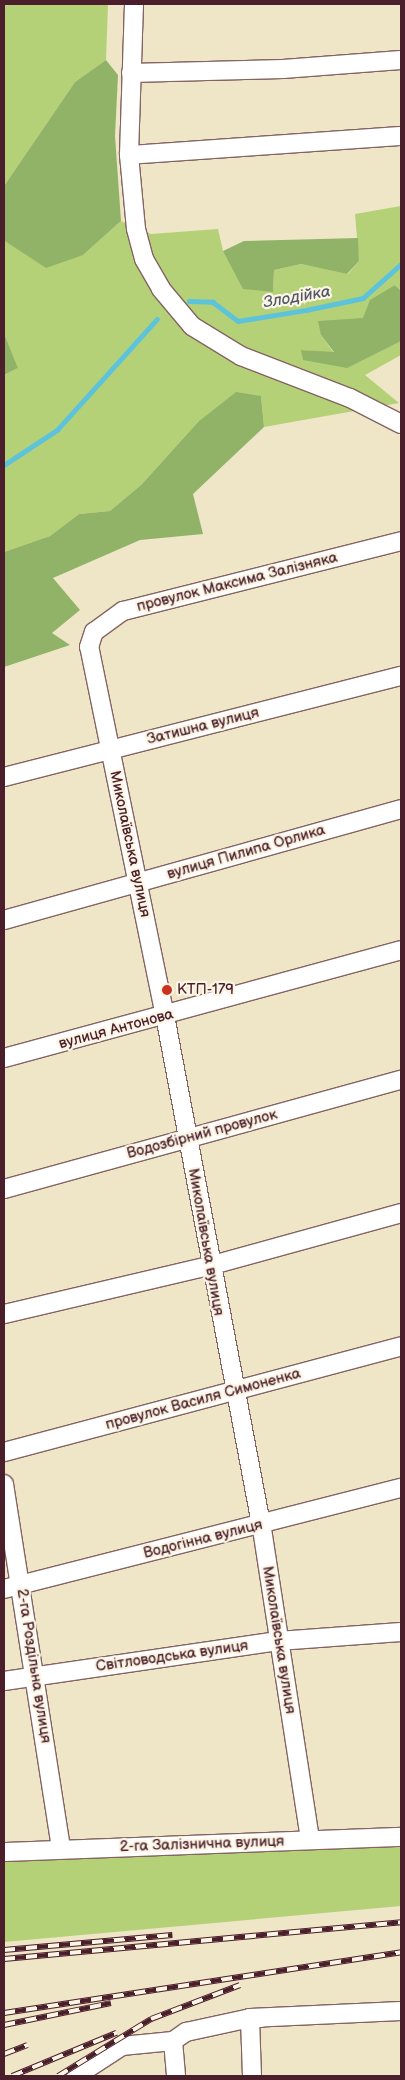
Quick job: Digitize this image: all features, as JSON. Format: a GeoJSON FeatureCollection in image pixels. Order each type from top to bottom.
{"type":"FeatureCollection","features":[{"type":"Feature","properties":{"kind":"street"},"geometry":{"type":"LineString","coordinates":[[134,4],[129,155],[136,229],[144,259],[160,289],[192,326],[241,356],[350,398],[401,424]]}},
{"type":"Feature","properties":{"kind":"street"},"geometry":{"type":"LineString","coordinates":[[131,73],[283,69],[401,60]]}},
{"type":"Feature","properties":{"kind":"street"},"geometry":{"type":"LineString","coordinates":[[129,155],[401,136]]}},
{"type":"Feature","properties":{"kind":"street","name":"провулок Максима Залізняка"},"geometry":{"type":"LineString","coordinates":[[89,647],[94,632],[123,610],[401,541]]}},
{"type":"Feature","properties":{"kind":"street","name":"Миколаївська вулиця"},"geometry":{"type":"LineString","coordinates":[[89,647],[165,1016],[188,1138],[209,1266],[261,1524],[310,1839]]}},
{"type":"Feature","properties":{"kind":"street","name":"Затишна вулиця"},"geometry":{"type":"LineString","coordinates":[[4,777],[401,676]]}},
{"type":"Feature","properties":{"kind":"street","name":"вулиця Пилипа Орлика"},"geometry":{"type":"LineString","coordinates":[[4,920],[401,809]]}},
{"type":"Feature","properties":{"kind":"street","name":"вулиця Антонова"},"geometry":{"type":"LineString","coordinates":[[4,1058],[165,1016],[401,950]]}},
{"type":"Feature","properties":{"kind":"street","name":"Водозбірний провулок"},"geometry":{"type":"LineString","coordinates":[[4,1189],[401,1080]]}},
{"type":"Feature","properties":{"kind":"street"},"geometry":{"type":"LineString","coordinates":[[4,1314],[209,1266],[401,1213]]}},
{"type":"Feature","properties":{"kind":"street","name":"провулок Василя Симоненка"},"geometry":{"type":"LineString","coordinates":[[4,1452],[401,1346]]}},
{"type":"Feature","properties":{"kind":"street","name":"2-га Роздільна вулиця"},"geometry":{"type":"LineString","coordinates":[[4,1484],[37,1676],[61,1850]]}},
{"type":"Feature","properties":{"kind":"street","name":"Водогінна вулиця"},"geometry":{"type":"LineString","coordinates":[[4,1589],[401,1488]]}},
{"type":"Feature","properties":{"kind":"street","name":"Світловодська вулиця"},"geometry":{"type":"LineString","coordinates":[[4,1681],[278,1641],[401,1632]]}},
{"type":"Feature","properties":{"kind":"street","name":"2-га Залізнична вулиця"},"geometry":{"type":"LineString","coordinates":[[4,1852],[401,1837]]}},
{"type":"Feature","properties":{"kind":"street"},"geometry":{"type":"LineString","coordinates":[[76,2076],[122,2046],[174,2041],[186,2032],[250,2018],[401,2011]]}},
{"type":"Feature","properties":{"kind":"street"},"geometry":{"type":"LineString","coordinates":[[250,2018],[252,2076]]}},
{"type":"Feature","properties":{"kind":"street"},"geometry":{"type":"LineString","coordinates":[[174,2041],[176,2076]]}},
{"type":"Feature","properties":{"kind":"green space"},"geometry":{"type":"Polygon","coordinates":[[[4,4],[108,4],[106,60],[75,82],[4,186],[4,4]]]}},
{"type":"Feature","properties":{"kind":"green space"},"geometry":{"type":"Polygon","coordinates":[[[106,60],[118,75],[115,136],[121,221],[83,255],[46,268],[5,241],[4,256],[4,186],[75,82],[106,60]]]}},
{"type":"Feature","properties":{"kind":"green space"},"geometry":{"type":"Polygon","coordinates":[[[401,206],[401,291],[395,285],[363,318],[321,335],[334,353],[302,350],[303,360],[401,341],[401,355],[365,375],[399,403],[264,427],[261,396],[198,422],[142,484],[110,511],[79,514],[50,536],[4,552],[4,375],[18,368],[4,333],[5,241],[83,255],[121,221],[151,234],[218,229],[223,251],[273,291],[274,270],[301,264],[348,274],[359,261],[355,214],[401,206]]]}},
{"type":"Feature","properties":{"kind":"green space"},"geometry":{"type":"Polygon","coordinates":[[[358,238],[359,261],[347,274],[301,264],[274,270],[273,292],[243,289],[223,251],[244,241],[358,238]]]}},
{"type":"Feature","properties":{"kind":"green space"},"geometry":{"type":"Polygon","coordinates":[[[395,285],[401,291],[401,341],[347,368],[303,360],[301,350],[334,352],[321,335],[318,321],[363,318],[370,300],[395,285]]]}},
{"type":"Feature","properties":{"kind":"green space"},"geometry":{"type":"Polygon","coordinates":[[[4,333],[18,368],[4,375],[4,333]]]}},
{"type":"Feature","properties":{"kind":"green space"},"geometry":{"type":"Polygon","coordinates":[[[236,392],[261,396],[264,427],[193,494],[203,534],[140,540],[53,578],[80,610],[52,633],[70,645],[4,667],[4,552],[50,536],[79,514],[110,511],[142,484],[198,422],[236,392]]]}},
{"type":"Feature","properties":{"kind":"green space"},"geometry":{"type":"Polygon","coordinates":[[[401,1844],[401,1906],[4,1942],[4,1859],[401,1844]]]}},
{"type":"Feature","properties":{"kind":"waterway","name":"Злодійка"},"geometry":{"type":"LineString","coordinates":[[189,301],[213,302],[238,321],[306,310],[363,298],[401,264]]}},
{"type":"Feature","properties":{"kind":"waterway","name":"Злодійка"},"geometry":{"type":"LineString","coordinates":[[4,465],[57,430],[157,319]]}},
{"type":"Feature","properties":{"kind":"railway"},"geometry":{"type":"LineString","coordinates":[[4,1959],[401,1922]]}},
{"type":"Feature","properties":{"kind":"railway"},"geometry":{"type":"LineString","coordinates":[[4,1950],[172,1935]]}},
{"type":"Feature","properties":{"kind":"railway"},"geometry":{"type":"LineString","coordinates":[[4,2013],[401,1952]]}},
{"type":"Feature","properties":{"kind":"railway"},"geometry":{"type":"LineString","coordinates":[[58,2076],[151,2019],[240,1985]]}},
{"type":"Feature","properties":{"kind":"railway"},"geometry":{"type":"LineString","coordinates":[[4,2025],[111,2003]]}},
{"type":"Feature","properties":{"kind":"railway"},"geometry":{"type":"LineString","coordinates":[[12,2076],[116,2033]]}},
{"type":"Feature","properties":{"kind":"railway"},"geometry":{"type":"LineString","coordinates":[[4,2054],[27,2045]]}},
{"type":"Feature","properties":{"kind":"place","name":"КТП-179"},"geometry":{"type":"Point","coordinates":[167,990]}}]}
